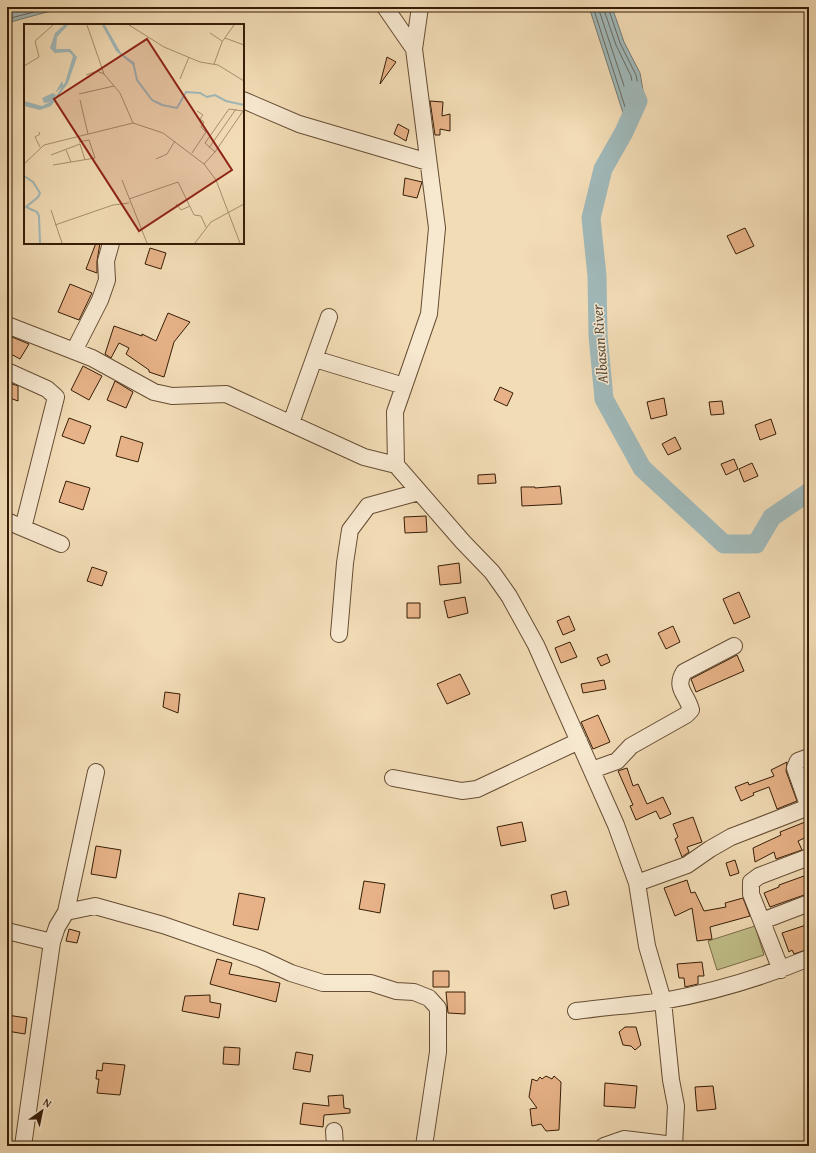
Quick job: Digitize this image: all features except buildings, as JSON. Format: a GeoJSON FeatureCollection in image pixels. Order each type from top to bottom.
{"type":"FeatureCollection","features":[{"type":"Feature","properties":{"kind":"street"},"geometry":{"type":"LineString","coordinates":[[385,7],[414,49]]}},
{"type":"Feature","properties":{"kind":"street"},"geometry":{"type":"LineString","coordinates":[[396,464],[395,412],[429,314],[437,228],[414,49],[420,7]]}},
{"type":"Feature","properties":{"kind":"street"},"geometry":{"type":"LineString","coordinates":[[244,100],[299,124],[428,162]]}},
{"type":"Feature","properties":{"kind":"street"},"geometry":{"type":"LineString","coordinates":[[74,351],[100,300],[107,280],[106,261],[111,244]]}},
{"type":"Feature","properties":{"kind":"street"},"geometry":{"type":"LineString","coordinates":[[291,424],[329,317]]}},
{"type":"Feature","properties":{"kind":"street"},"geometry":{"type":"LineString","coordinates":[[7,325],[92,358],[154,392],[172,396],[226,394],[364,457],[396,464],[419,492],[492,572],[509,596],[536,645],[616,825],[637,884],[647,946],[663,1001],[670,1080],[676,1106],[674,1146],[624,1139],[604,1146]]}},
{"type":"Feature","properties":{"kind":"street"},"geometry":{"type":"LineString","coordinates":[[315,359],[404,386]]}},
{"type":"Feature","properties":{"kind":"street"},"geometry":{"type":"LineString","coordinates":[[7,370],[47,389],[56,397],[23,528]]}},
{"type":"Feature","properties":{"kind":"street"},"geometry":{"type":"LineString","coordinates":[[339,634],[345,563],[350,530],[368,506],[419,492]]}},
{"type":"Feature","properties":{"kind":"street"},"geometry":{"type":"LineString","coordinates":[[7,521],[61,544]]}},
{"type":"Feature","properties":{"kind":"street"},"geometry":{"type":"LineString","coordinates":[[592,770],[617,761],[631,746],[686,715],[691,710],[679,685],[680,679],[684,672],[734,646]]}},
{"type":"Feature","properties":{"kind":"street"},"geometry":{"type":"LineString","coordinates":[[393,778],[462,791],[477,789],[579,741]]}},
{"type":"Feature","properties":{"kind":"street"},"geometry":{"type":"LineString","coordinates":[[637,884],[687,866],[710,849],[731,837],[806,808],[808,805],[806,795],[795,768],[798,761],[809,757]]}},
{"type":"Feature","properties":{"kind":"street"},"geometry":{"type":"LineString","coordinates":[[23,1146],[52,942],[57,927],[66,912],[96,772]]}},
{"type":"Feature","properties":{"kind":"street"},"geometry":{"type":"LineString","coordinates":[[781,970],[751,894],[751,882],[759,876],[809,857]]}},
{"type":"Feature","properties":{"kind":"street"},"geometry":{"type":"LineString","coordinates":[[762,921],[809,903]]}},
{"type":"Feature","properties":{"kind":"street"},"geometry":{"type":"LineString","coordinates":[[66,912],[95,906],[163,925],[261,959],[291,973],[323,983],[371,983],[396,990],[414,992],[429,998],[438,1008],[438,1052],[424,1146]]}},
{"type":"Feature","properties":{"kind":"street"},"geometry":{"type":"LineString","coordinates":[[7,931],[52,942]]}},
{"type":"Feature","properties":{"kind":"street"},"geometry":{"type":"LineString","coordinates":[[576,1011],[663,1001],[703,992],[781,970],[809,958]]}},
{"type":"Feature","properties":{"kind":"shaded area"},"geometry":{"type":"Polygon","coordinates":[[[755,926],[764,955],[717,970],[708,941],[755,926]]]}},
{"type":"Feature","properties":{"kind":"water"},"geometry":{"type":"Polygon","coordinates":[[[7,7],[65,7],[7,23],[7,7]]]}},
{"type":"Feature","properties":{"kind":"water"},"geometry":{"type":"Polygon","coordinates":[[[589,7],[612,7],[624,42],[640,73],[645,102],[625,119],[589,7]]]}},
{"type":"Feature","properties":{"kind":"waterway","name":"Albasan River"},"geometry":{"type":"LineString","coordinates":[[633,90],[638,101],[624,132],[603,169],[591,218],[597,276],[598,335],[604,399],[642,468],[724,544],[756,544],[772,517],[809,492]]}}]}
